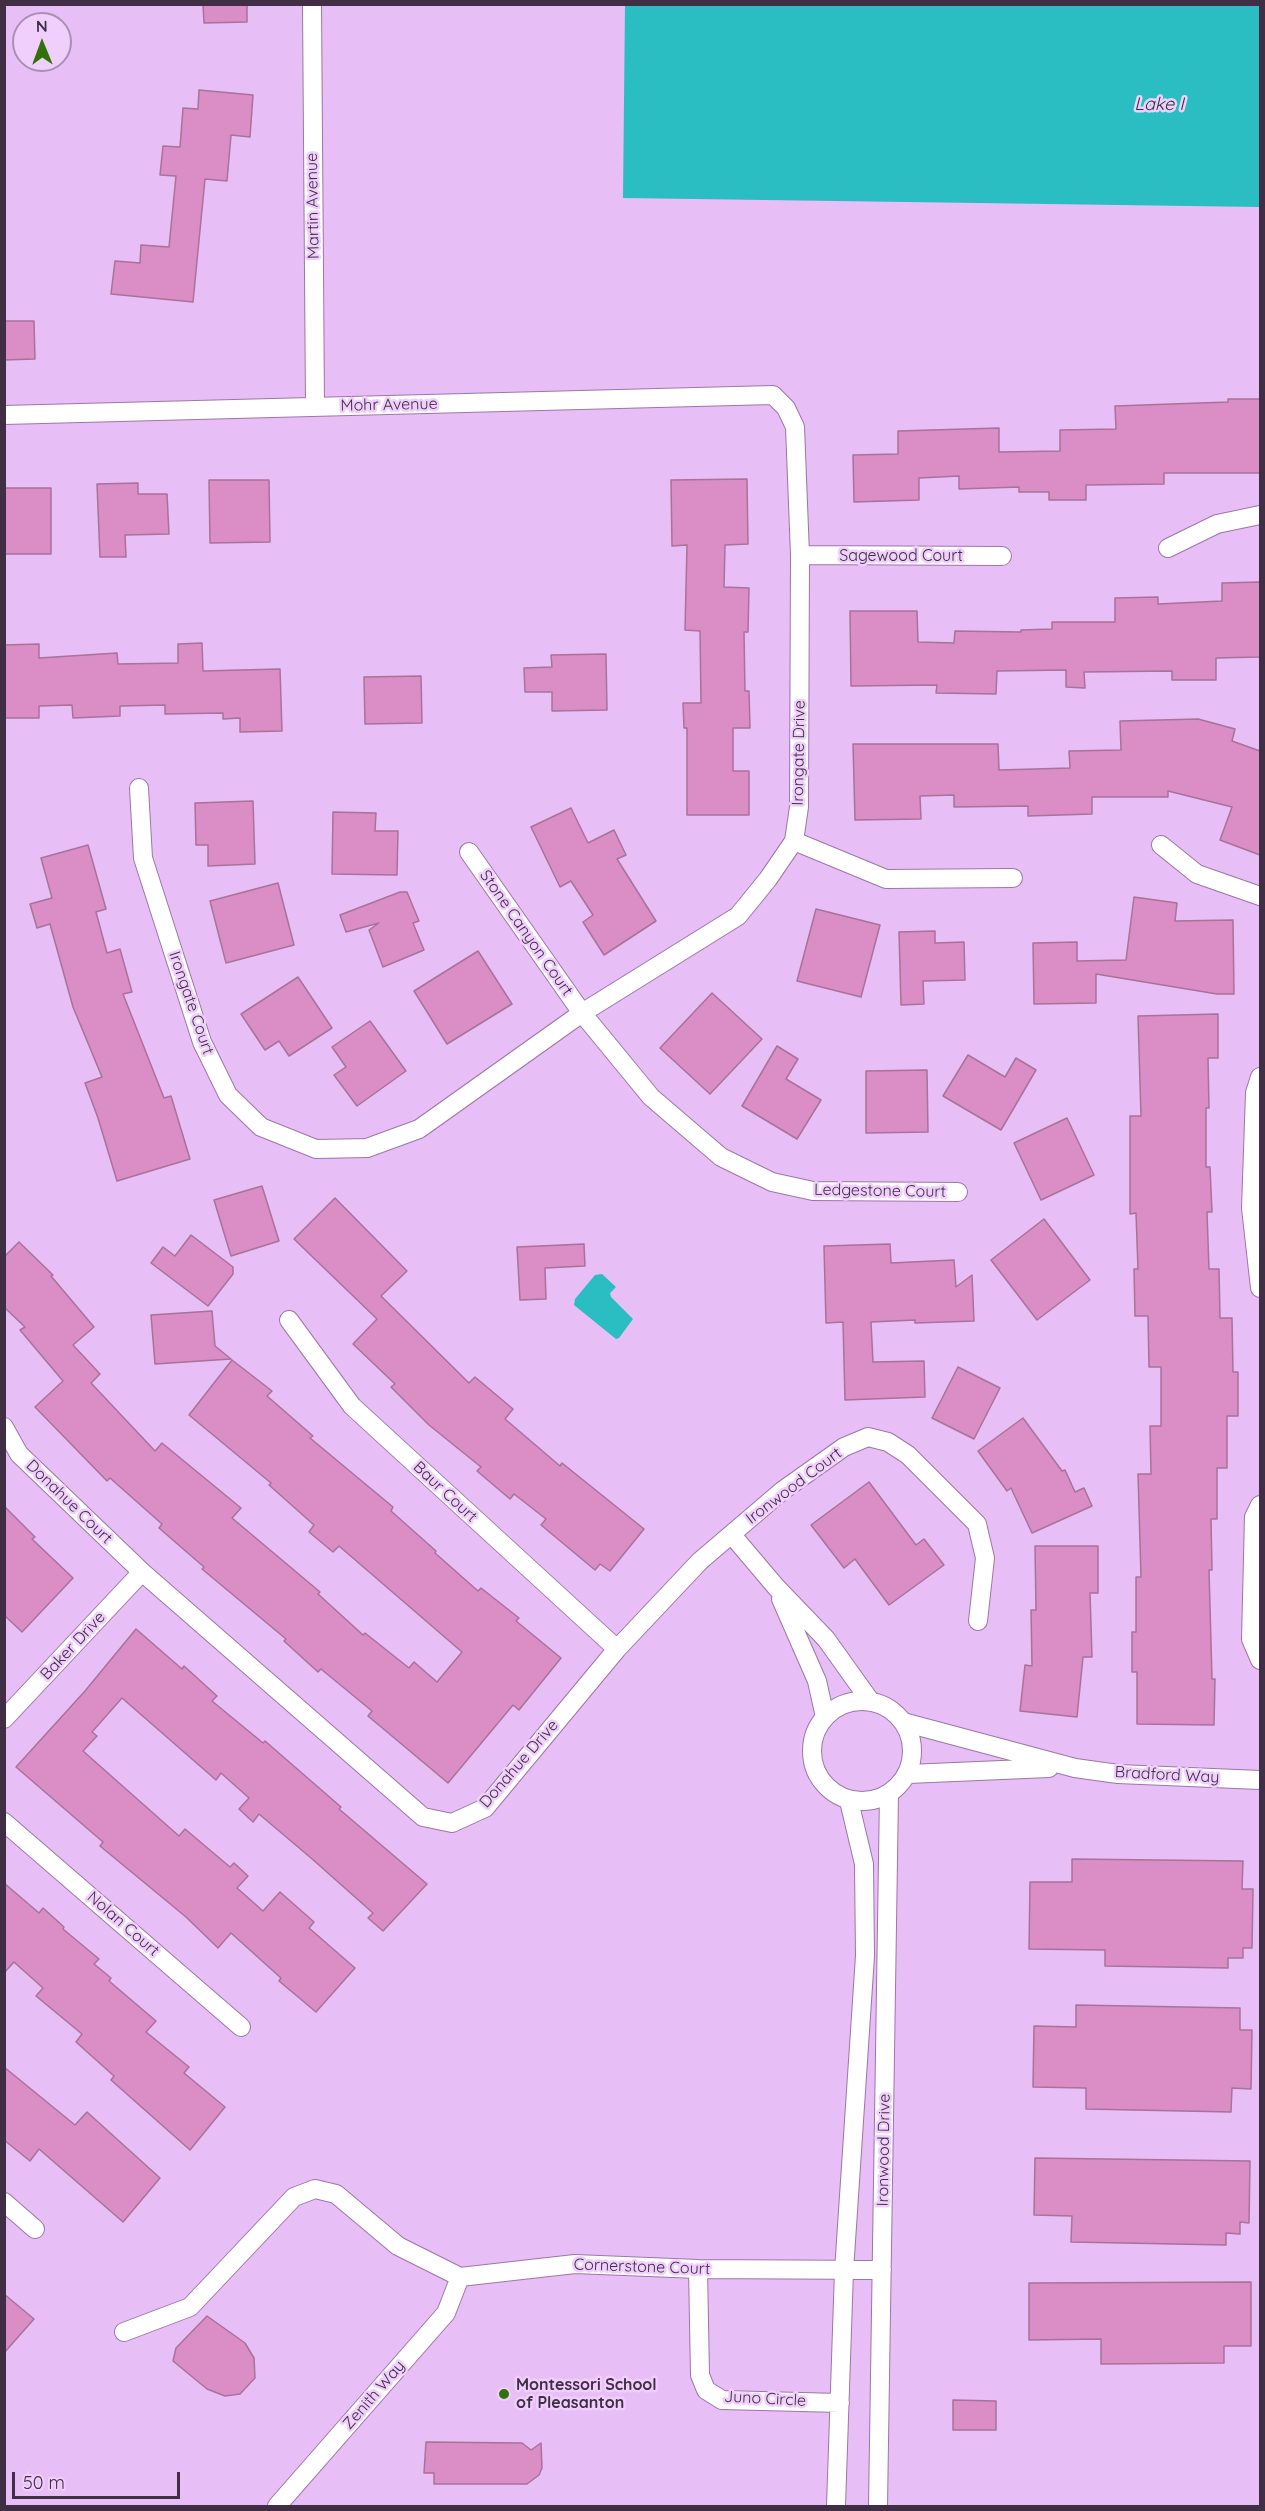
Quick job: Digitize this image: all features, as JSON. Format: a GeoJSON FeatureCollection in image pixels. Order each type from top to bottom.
{"type":"FeatureCollection","features":[{"type":"Feature","properties":{"kind":"street","name":"Martin Avenue"},"geometry":{"type":"LineString","coordinates":[[312,4],[315,407]]}},
{"type":"Feature","properties":{"kind":"street","name":"Mohr Avenue"},"geometry":{"type":"LineString","coordinates":[[4,415],[773,395]]}},
{"type":"Feature","properties":{"kind":"street","name":"Irongate Drive"},"geometry":{"type":"LineString","coordinates":[[582,1013],[738,916],[768,879],[794,841],[799,807],[800,555],[795,427],[786,408],[773,395]]}},
{"type":"Feature","properties":{"kind":"street"},"geometry":{"type":"LineString","coordinates":[[1168,548],[1217,524],[1260,515]]}},
{"type":"Feature","properties":{"kind":"street","name":"Sagewood Court"},"geometry":{"type":"LineString","coordinates":[[800,555],[1002,556]]}},
{"type":"Feature","properties":{"kind":"street","name":"Irongate Court"},"geometry":{"type":"LineString","coordinates":[[139,788],[143,858],[202,1042],[228,1095],[261,1127],[316,1149],[367,1148],[419,1128],[582,1013]]}},
{"type":"Feature","properties":{"kind":"street"},"geometry":{"type":"LineString","coordinates":[[794,841],[886,879],[1013,878]]}},
{"type":"Feature","properties":{"kind":"street"},"geometry":{"type":"LineString","coordinates":[[1161,845],[1197,874],[1260,896]]}},
{"type":"Feature","properties":{"kind":"street","name":"Stone Canyon Court"},"geometry":{"type":"LineString","coordinates":[[469,852],[582,1013]]}},
{"type":"Feature","properties":{"kind":"street","name":"Ledgestone Court"},"geometry":{"type":"LineString","coordinates":[[582,1013],[651,1097],[721,1157],[772,1182],[813,1191],[958,1192]]}},
{"type":"Feature","properties":{"kind":"street"},"geometry":{"type":"LineString","coordinates":[[1260,1077],[1255,1093],[1257,1144],[1251,1208],[1260,1288]]}},
{"type":"Feature","properties":{"kind":"street","name":"Baur Court"},"geometry":{"type":"LineString","coordinates":[[289,1320],[352,1406],[617,1649]]}},
{"type":"Feature","properties":{"kind":"street","name":"Donahue Court"},"geometry":{"type":"LineString","coordinates":[[4,1427],[19,1454],[142,1572]]}},
{"type":"Feature","properties":{"kind":"street","name":"Ironwood Court"},"geometry":{"type":"LineString","coordinates":[[732,1534],[782,1491],[844,1448],[868,1437],[888,1442],[908,1455],[977,1524],[986,1558],[978,1621]]}},
{"type":"Feature","properties":{"kind":"street"},"geometry":{"type":"LineString","coordinates":[[1260,1505],[1254,1516],[1251,1639],[1260,1660]]}},
{"type":"Feature","properties":{"kind":"street"},"geometry":{"type":"LineString","coordinates":[[732,1534],[776,1587],[826,1639],[871,1702]]}},
{"type":"Feature","properties":{"kind":"street","name":"Donahue Drive"},"geometry":{"type":"LineString","coordinates":[[142,1572],[423,1816],[452,1823],[485,1808],[617,1649],[700,1561],[732,1534]]}},
{"type":"Feature","properties":{"kind":"street","name":"Baker Drive"},"geometry":{"type":"LineString","coordinates":[[4,1719],[142,1572]]}},
{"type":"Feature","properties":{"kind":"street"},"geometry":{"type":"LineString","coordinates":[[776,1587],[817,1681],[825,1717]]}},
{"type":"Feature","properties":{"kind":"street"},"geometry":{"type":"LineString","coordinates":[[871,1702],[894,1712],[903,1722],[913,1746],[908,1773],[890,1794],[877,1800],[849,1801],[836,1795],[817,1775],[812,1762],[813,1737],[825,1717],[845,1704],[871,1702]]}},
{"type":"Feature","properties":{"kind":"street","name":"Bradford Way"},"geometry":{"type":"LineString","coordinates":[[903,1722],[1075,1768],[1118,1774],[1260,1780]]}},
{"type":"Feature","properties":{"kind":"street","name":"Bradford Way"},"geometry":{"type":"LineString","coordinates":[[908,1773],[1008,1768],[1075,1768]]}},
{"type":"Feature","properties":{"kind":"street","name":"Ironwood Drive"},"geometry":{"type":"LineString","coordinates":[[878,2506],[890,1794]]}},
{"type":"Feature","properties":{"kind":"street","name":"Ironwood Drive"},"geometry":{"type":"LineString","coordinates":[[836,2506],[844,2271],[865,1956],[864,1864],[849,1801]]}},
{"type":"Feature","properties":{"kind":"street","name":"Nolan Court"},"geometry":{"type":"LineString","coordinates":[[4,1822],[241,2027]]}},
{"type":"Feature","properties":{"kind":"street"},"geometry":{"type":"LineString","coordinates":[[124,2332],[190,2307],[294,2197],[315,2189],[336,2194],[398,2246],[460,2277]]}},
{"type":"Feature","properties":{"kind":"street"},"geometry":{"type":"LineString","coordinates":[[4,2202],[35,2229]]}},
{"type":"Feature","properties":{"kind":"street","name":"Cornerstone Court"},"geometry":{"type":"LineString","coordinates":[[460,2277],[575,2264],[698,2269],[882,2270]]}},
{"type":"Feature","properties":{"kind":"street","name":"Juno Circle"},"geometry":{"type":"LineString","coordinates":[[698,2269],[700,2374],[706,2390],[722,2400],[840,2403]]}},
{"type":"Feature","properties":{"kind":"street","name":"Zenith Way"},"geometry":{"type":"LineString","coordinates":[[277,2506],[446,2313],[460,2277]]}},
{"type":"Feature","properties":{"kind":"water","name":"Lake I"},"geometry":{"type":"Polygon","coordinates":[[[625,5],[1260,5],[1260,207],[623,198],[625,5]]]}},
{"type":"Feature","properties":{"kind":"water"},"geometry":{"type":"Polygon","coordinates":[[[602,1274],[616,1287],[610,1293],[611,1297],[633,1319],[616,1339],[574,1305],[575,1299],[595,1275],[602,1274]]]}},
{"type":"Feature","properties":{"kind":"building"},"geometry":{"type":"Polygon","coordinates":[[[203,4],[247,4],[247,22],[204,23],[203,4]]]}},
{"type":"Feature","properties":{"kind":"building"},"geometry":{"type":"Polygon","coordinates":[[[199,90],[253,95],[250,137],[231,135],[227,181],[205,179],[193,302],[111,294],[115,261],[140,263],[141,245],[169,247],[176,176],[160,175],[163,146],[180,147],[183,108],[198,109],[199,90]]]}},
{"type":"Feature","properties":{"kind":"building"},"geometry":{"type":"Polygon","coordinates":[[[4,321],[34,321],[35,359],[4,360],[4,321]]]}},
{"type":"Feature","properties":{"kind":"building"},"geometry":{"type":"Polygon","coordinates":[[[1228,399],[1260,399],[1260,473],[1164,473],[1164,484],[1086,485],[1086,500],[1049,500],[1049,492],[1019,492],[1019,487],[959,489],[959,476],[919,478],[919,500],[854,502],[853,455],[898,454],[898,431],[999,428],[999,452],[1060,451],[1060,430],[1116,429],[1115,406],[1228,402],[1228,399]]]}},
{"type":"Feature","properties":{"kind":"building"},"geometry":{"type":"Polygon","coordinates":[[[747,479],[748,544],[725,545],[724,587],[749,588],[748,632],[744,632],[745,691],[749,691],[750,728],[733,728],[733,771],[749,771],[749,815],[687,815],[687,728],[684,728],[683,703],[701,703],[700,631],[685,630],[687,545],[672,546],[671,480],[747,479]]]}},
{"type":"Feature","properties":{"kind":"building"},"geometry":{"type":"Polygon","coordinates":[[[209,480],[269,480],[270,542],[210,543],[209,480]]]}},
{"type":"Feature","properties":{"kind":"building"},"geometry":{"type":"Polygon","coordinates":[[[138,483],[138,494],[167,494],[169,534],[125,535],[126,557],[100,557],[97,484],[138,483]]]}},
{"type":"Feature","properties":{"kind":"building"},"geometry":{"type":"Polygon","coordinates":[[[4,488],[51,488],[51,554],[4,554],[4,488]]]}},
{"type":"Feature","properties":{"kind":"building"},"geometry":{"type":"Polygon","coordinates":[[[1260,582],[1260,657],[1216,658],[1216,680],[1172,680],[1172,671],[1084,672],[1085,688],[1066,687],[1066,670],[997,671],[996,694],[936,693],[937,685],[851,686],[850,611],[917,611],[918,642],[954,643],[955,631],[1021,632],[1021,630],[1052,629],[1052,622],[1115,622],[1115,598],[1158,597],[1158,604],[1222,601],[1222,583],[1260,582]]]}},
{"type":"Feature","properties":{"kind":"building"},"geometry":{"type":"Polygon","coordinates":[[[202,643],[203,671],[280,669],[282,731],[240,732],[240,718],[223,719],[223,713],[165,714],[165,705],[120,706],[120,716],[73,718],[72,705],[39,706],[39,718],[4,718],[4,645],[39,644],[39,658],[117,653],[118,664],[178,663],[178,644],[202,643]]]}},
{"type":"Feature","properties":{"kind":"building"},"geometry":{"type":"Polygon","coordinates":[[[606,654],[607,710],[552,711],[552,692],[525,692],[524,668],[552,667],[551,655],[606,654]]]}},
{"type":"Feature","properties":{"kind":"building"},"geometry":{"type":"Polygon","coordinates":[[[421,676],[422,723],[365,724],[364,677],[421,676]]]}},
{"type":"Feature","properties":{"kind":"building"},"geometry":{"type":"Polygon","coordinates":[[[1198,719],[1235,729],[1232,741],[1260,751],[1260,855],[1220,840],[1232,807],[1168,791],[1168,797],[1092,797],[1092,814],[1028,816],[1028,806],[954,807],[954,795],[920,796],[921,819],[855,820],[853,744],[998,744],[999,770],[1070,768],[1069,751],[1121,750],[1120,721],[1198,719]]]}},
{"type":"Feature","properties":{"kind":"building"},"geometry":{"type":"Polygon","coordinates":[[[253,801],[255,864],[208,866],[208,845],[196,845],[195,803],[253,801]]]}},
{"type":"Feature","properties":{"kind":"building"},"geometry":{"type":"Polygon","coordinates":[[[571,808],[588,843],[614,830],[626,855],[617,859],[656,921],[604,955],[583,922],[593,915],[571,881],[560,887],[531,827],[571,808]]]}},
{"type":"Feature","properties":{"kind":"building"},"geometry":{"type":"Polygon","coordinates":[[[333,812],[376,813],[375,831],[398,831],[397,875],[332,874],[333,812]]]}},
{"type":"Feature","properties":{"kind":"building"},"geometry":{"type":"Polygon","coordinates":[[[88,845],[106,909],[96,912],[107,953],[120,949],[132,992],[123,994],[164,1098],[171,1096],[190,1159],[117,1181],[85,1083],[102,1077],[73,1007],[50,924],[37,928],[30,904],[52,898],[41,858],[88,845]]]}},
{"type":"Feature","properties":{"kind":"building"},"geometry":{"type":"Polygon","coordinates":[[[278,883],[294,945],[226,963],[210,901],[278,883]]]}},
{"type":"Feature","properties":{"kind":"building"},"geometry":{"type":"Polygon","coordinates":[[[400,892],[407,892],[419,921],[413,923],[424,950],[383,967],[369,930],[379,923],[346,932],[340,915],[400,892]]]}},
{"type":"Feature","properties":{"kind":"building"},"geometry":{"type":"Polygon","coordinates":[[[1134,897],[1177,903],[1175,921],[1233,920],[1234,994],[1217,994],[1096,974],[1096,1003],[1034,1004],[1033,943],[1077,942],[1077,961],[1126,960],[1134,897]]]}},
{"type":"Feature","properties":{"kind":"building"},"geometry":{"type":"Polygon","coordinates":[[[816,909],[880,925],[861,997],[797,981],[816,909]]]}},
{"type":"Feature","properties":{"kind":"building"},"geometry":{"type":"Polygon","coordinates":[[[935,931],[935,943],[964,942],[965,980],[923,981],[924,1004],[901,1005],[899,932],[935,931]]]}},
{"type":"Feature","properties":{"kind":"building"},"geometry":{"type":"Polygon","coordinates":[[[478,951],[512,1004],[447,1044],[414,991],[478,951]]]}},
{"type":"Feature","properties":{"kind":"building"},"geometry":{"type":"Polygon","coordinates":[[[298,977],[332,1028],[289,1056],[279,1041],[265,1050],[241,1014],[298,977]]]}},
{"type":"Feature","properties":{"kind":"building"},"geometry":{"type":"Polygon","coordinates":[[[712,993],[762,1039],[710,1094],[660,1048],[712,993]]]}},
{"type":"Feature","properties":{"kind":"building"},"geometry":{"type":"Polygon","coordinates":[[[1218,1014],[1218,1058],[1208,1058],[1209,1108],[1206,1108],[1206,1167],[1210,1167],[1212,1212],[1207,1212],[1209,1269],[1219,1269],[1220,1318],[1232,1318],[1233,1372],[1238,1372],[1238,1416],[1227,1416],[1227,1468],[1217,1468],[1217,1519],[1211,1519],[1212,1570],[1209,1570],[1212,1679],[1215,1679],[1214,1725],[1137,1724],[1137,1672],[1132,1672],[1132,1632],[1136,1632],[1136,1577],[1141,1577],[1138,1474],[1151,1474],[1150,1426],[1161,1426],[1161,1367],[1149,1367],[1148,1316],[1135,1316],[1134,1269],[1138,1269],[1136,1213],[1130,1214],[1130,1116],[1141,1116],[1138,1016],[1218,1014]]]}},
{"type":"Feature","properties":{"kind":"building"},"geometry":{"type":"Polygon","coordinates":[[[370,1021],[406,1071],[357,1106],[334,1075],[346,1067],[332,1047],[370,1021]]]}},
{"type":"Feature","properties":{"kind":"building"},"geometry":{"type":"Polygon","coordinates":[[[777,1046],[798,1059],[786,1079],[821,1100],[797,1139],[742,1106],[777,1046]]]}},
{"type":"Feature","properties":{"kind":"building"},"geometry":{"type":"Polygon","coordinates":[[[968,1055],[1005,1077],[1016,1058],[1036,1070],[1001,1130],[943,1096],[968,1055]]]}},
{"type":"Feature","properties":{"kind":"building"},"geometry":{"type":"Polygon","coordinates":[[[927,1070],[928,1132],[866,1133],[866,1071],[927,1070]]]}},
{"type":"Feature","properties":{"kind":"building"},"geometry":{"type":"Polygon","coordinates":[[[1067,1118],[1094,1175],[1041,1200],[1014,1143],[1067,1118]]]}},
{"type":"Feature","properties":{"kind":"building"},"geometry":{"type":"Polygon","coordinates":[[[262,1186],[279,1241],[231,1256],[214,1200],[262,1186]]]}},
{"type":"Feature","properties":{"kind":"building"},"geometry":{"type":"Polygon","coordinates":[[[335,1198],[407,1271],[381,1296],[469,1383],[475,1377],[513,1409],[505,1419],[560,1466],[562,1463],[644,1529],[610,1571],[600,1564],[595,1570],[541,1525],[546,1519],[514,1494],[510,1499],[477,1471],[481,1467],[429,1425],[391,1387],[395,1384],[353,1344],[377,1319],[294,1239],[335,1198]]]}},
{"type":"Feature","properties":{"kind":"building"},"geometry":{"type":"Polygon","coordinates":[[[1044,1219],[1090,1280],[1037,1320],[991,1260],[1044,1219]]]}},
{"type":"Feature","properties":{"kind":"building"},"geometry":{"type":"Polygon","coordinates":[[[191,1235],[233,1267],[233,1274],[208,1306],[151,1263],[163,1247],[175,1256],[191,1235]]]}},
{"type":"Feature","properties":{"kind":"building"},"geometry":{"type":"Polygon","coordinates":[[[19,1242],[53,1275],[51,1276],[94,1327],[73,1345],[100,1374],[91,1383],[155,1451],[162,1443],[241,1508],[232,1518],[320,1592],[318,1594],[363,1635],[365,1633],[409,1668],[414,1662],[437,1682],[462,1652],[339,1546],[333,1552],[309,1532],[314,1525],[269,1485],[271,1483],[189,1415],[232,1360],[272,1391],[267,1396],[313,1436],[310,1438],[393,1507],[391,1511],[436,1551],[435,1553],[478,1591],[481,1588],[519,1618],[516,1621],[561,1658],[519,1710],[513,1705],[448,1783],[368,1716],[372,1711],[321,1669],[318,1672],[284,1641],[286,1639],[202,1569],[204,1567],[159,1528],[162,1524],[110,1478],[107,1481],[35,1407],[63,1381],[20,1330],[25,1327],[4,1307],[4,1257],[19,1242]]]}},
{"type":"Feature","properties":{"kind":"building"},"geometry":{"type":"Polygon","coordinates":[[[584,1244],[585,1266],[545,1268],[546,1299],[520,1300],[517,1247],[584,1244]]]}},
{"type":"Feature","properties":{"kind":"building"},"geometry":{"type":"Polygon","coordinates":[[[890,1244],[891,1263],[954,1260],[956,1287],[972,1275],[974,1321],[871,1322],[873,1362],[924,1361],[925,1397],[845,1400],[843,1322],[826,1323],[824,1246],[890,1244]]]}},
{"type":"Feature","properties":{"kind":"building"},"geometry":{"type":"Polygon","coordinates":[[[212,1311],[215,1346],[231,1359],[155,1364],[151,1315],[212,1311]]]}},
{"type":"Feature","properties":{"kind":"building"},"geometry":{"type":"Polygon","coordinates":[[[958,1367],[1000,1388],[974,1439],[932,1418],[958,1367]]]}},
{"type":"Feature","properties":{"kind":"building"},"geometry":{"type":"Polygon","coordinates":[[[1023,1418],[1062,1471],[1065,1470],[1075,1492],[1084,1488],[1092,1506],[1032,1533],[1011,1488],[1007,1491],[978,1451],[1023,1418]]]}},
{"type":"Feature","properties":{"kind":"building"},"geometry":{"type":"Polygon","coordinates":[[[869,1482],[916,1545],[924,1539],[944,1565],[889,1605],[855,1559],[844,1568],[811,1525],[869,1482]]]}},
{"type":"Feature","properties":{"kind":"building"},"geometry":{"type":"Polygon","coordinates":[[[4,1506],[35,1537],[32,1539],[73,1578],[22,1632],[4,1615],[4,1506]]]}},
{"type":"Feature","properties":{"kind":"building"},"geometry":{"type":"Polygon","coordinates":[[[1035,1546],[1098,1546],[1098,1593],[1090,1593],[1092,1657],[1083,1657],[1077,1717],[1020,1711],[1025,1665],[1032,1666],[1031,1610],[1036,1610],[1035,1546]]]}},
{"type":"Feature","properties":{"kind":"building"},"geometry":{"type":"Polygon","coordinates":[[[136,1629],[182,1669],[184,1666],[217,1696],[212,1701],[263,1743],[265,1741],[341,1807],[339,1809],[427,1884],[383,1931],[368,1918],[373,1913],[311,1858],[259,1814],[253,1822],[239,1809],[249,1798],[221,1773],[216,1780],[122,1698],[92,1732],[97,1736],[83,1751],[179,1836],[185,1829],[230,1867],[234,1863],[248,1876],[237,1888],[263,1911],[280,1892],[314,1922],[309,1928],[355,1968],[316,2012],[279,1981],[281,1978],[231,1933],[218,1948],[186,1917],[100,1846],[103,1842],[16,1767],[85,1691],[136,1629]]]}},
{"type":"Feature","properties":{"kind":"building"},"geometry":{"type":"Polygon","coordinates":[[[1072,1859],[1243,1861],[1242,1889],[1253,1889],[1252,1948],[1243,1948],[1243,1958],[1228,1958],[1228,1968],[1105,1966],[1105,1950],[1029,1949],[1030,1882],[1072,1882],[1072,1859]]]}},
{"type":"Feature","properties":{"kind":"building"},"geometry":{"type":"Polygon","coordinates":[[[4,1883],[39,1913],[43,1908],[64,1927],[63,1929],[99,1959],[94,1964],[111,1978],[109,1981],[156,2021],[146,2032],[189,2067],[184,2073],[225,2107],[190,2150],[111,2080],[114,2076],[76,2042],[82,2034],[36,1996],[43,1988],[14,1962],[4,1973],[4,1883]]]}},
{"type":"Feature","properties":{"kind":"building"},"geometry":{"type":"Polygon","coordinates":[[[1076,2005],[1240,2008],[1240,2030],[1252,2030],[1251,2089],[1232,2088],[1231,2112],[1086,2109],[1086,2088],[1033,2087],[1034,2026],[1076,2027],[1076,2005]]]}},
{"type":"Feature","properties":{"kind":"building"},"geometry":{"type":"Polygon","coordinates":[[[4,2067],[75,2125],[87,2112],[160,2178],[123,2222],[39,2149],[30,2161],[4,2140],[4,2067]]]}},
{"type":"Feature","properties":{"kind":"building"},"geometry":{"type":"Polygon","coordinates":[[[1035,2158],[1250,2161],[1249,2223],[1240,2222],[1240,2234],[1226,2233],[1226,2245],[1071,2242],[1072,2216],[1034,2215],[1035,2158]]]}},
{"type":"Feature","properties":{"kind":"building"},"geometry":{"type":"Polygon","coordinates":[[[1251,2282],[1251,2346],[1224,2346],[1224,2363],[1101,2364],[1101,2339],[1029,2340],[1029,2283],[1251,2282]]]}},
{"type":"Feature","properties":{"kind":"building"},"geometry":{"type":"Polygon","coordinates":[[[4,2294],[34,2319],[4,2353],[4,2294]]]}},
{"type":"Feature","properties":{"kind":"building"},"geometry":{"type":"Polygon","coordinates":[[[207,2316],[245,2343],[254,2358],[255,2378],[240,2394],[225,2396],[207,2389],[173,2361],[176,2348],[207,2316]]]}},
{"type":"Feature","properties":{"kind":"building"},"geometry":{"type":"Polygon","coordinates":[[[953,2400],[996,2401],[996,2430],[953,2430],[953,2400]]]}},
{"type":"Feature","properties":{"kind":"building"},"geometry":{"type":"Polygon","coordinates":[[[426,2442],[522,2443],[531,2450],[541,2443],[542,2468],[539,2475],[527,2484],[434,2484],[434,2473],[424,2473],[426,2442]]]}},
{"type":"Feature","properties":{"kind":"place","name":"Montessori School of Pleasanton"},"geometry":{"type":"Point","coordinates":[504,2394]}}]}
